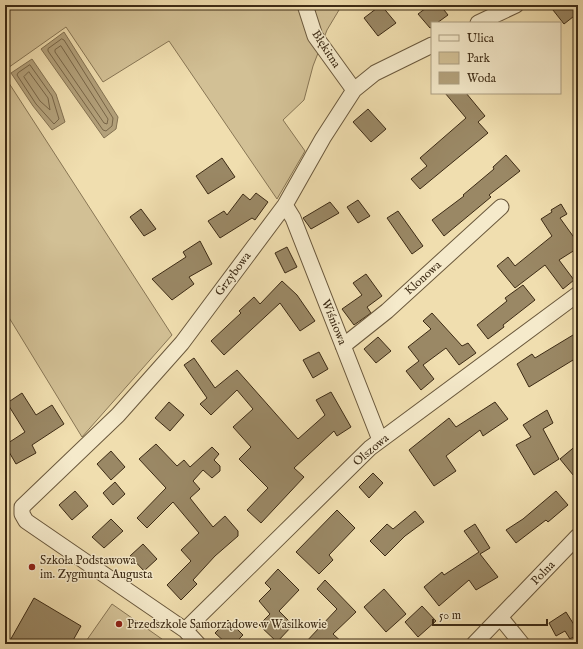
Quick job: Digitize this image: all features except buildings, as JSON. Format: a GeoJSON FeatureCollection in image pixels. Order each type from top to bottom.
{"type":"FeatureCollection","features":[{"type":"Feature","properties":{"kind":"street","name":"Błękitna"},"geometry":{"type":"LineString","coordinates":[[305,5],[315,36],[360,85]]}},
{"type":"Feature","properties":{"kind":"street"},"geometry":{"type":"LineString","coordinates":[[480,22],[516,5]]}},
{"type":"Feature","properties":{"kind":"street","name":"Grzybowa"},"geometry":{"type":"LineString","coordinates":[[185,630],[26,521],[22,511],[24,503],[118,415],[182,343],[285,205],[323,138],[360,85],[392,64],[431,45]]}},
{"type":"Feature","properties":{"kind":"street","name":"Wiśniowa"},"geometry":{"type":"LineString","coordinates":[[285,205],[292,218],[380,440]]}},
{"type":"Feature","properties":{"kind":"street","name":"Klonowa"},"geometry":{"type":"LineString","coordinates":[[343,346],[387,311],[501,207]]}},
{"type":"Feature","properties":{"kind":"street","name":"Olszowa"},"geometry":{"type":"LineString","coordinates":[[185,630],[370,448],[578,294]]}},
{"type":"Feature","properties":{"kind":"street","name":"Polna"},"geometry":{"type":"LineString","coordinates":[[474,644],[578,536]]}},
{"type":"Feature","properties":{"kind":"street"},"geometry":{"type":"LineString","coordinates":[[500,617],[522,644]]}},
{"type":"Feature","properties":{"kind":"street"},"geometry":{"type":"LineString","coordinates":[[185,630],[198,644]]}},
{"type":"Feature","properties":{"kind":"green space"},"geometry":{"type":"Polygon","coordinates":[[[5,5],[342,5],[327,30],[313,66],[304,100],[283,120],[305,151],[277,199],[169,41],[103,82],[66,27],[5,70],[5,5]]]}},
{"type":"Feature","properties":{"kind":"green space"},"geometry":{"type":"Polygon","coordinates":[[[5,77],[172,335],[82,437],[5,311],[5,77]]]}},
{"type":"Feature","properties":{"kind":"green space","name":"Przedszkole Samorządowe w Wasilkowie"},"geometry":{"type":"Polygon","coordinates":[[[112,604],[169,644],[84,644],[112,604]]]}},
{"type":"Feature","properties":{"kind":"water"},"geometry":{"type":"Polygon","coordinates":[[[64,32],[118,117],[116,129],[104,138],[41,49],[64,32]]]}},
{"type":"Feature","properties":{"kind":"water"},"geometry":{"type":"Polygon","coordinates":[[[32,59],[56,94],[65,122],[52,130],[33,106],[11,73],[32,59]]]}},
{"type":"Feature","properties":{"kind":"place","name":"Szkoła Podstawowa im. Zygmunta Augusta"},"geometry":{"type":"Point","coordinates":[32,567]}},
{"type":"Feature","properties":{"kind":"place","name":"Przedszkole Samorządowe w Wasilkowie"},"geometry":{"type":"Point","coordinates":[119,624]}}]}
